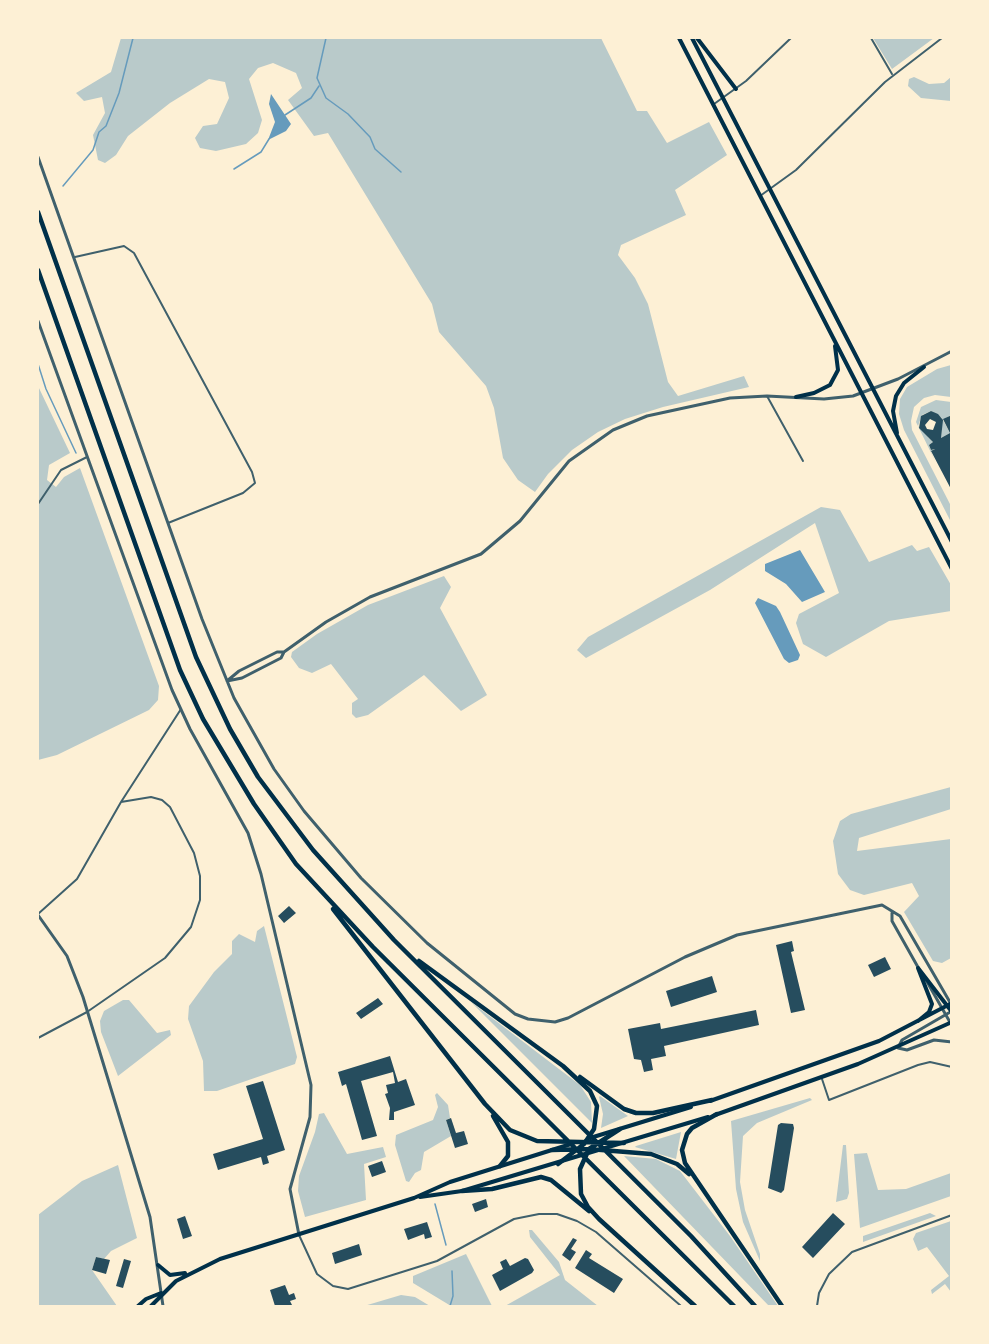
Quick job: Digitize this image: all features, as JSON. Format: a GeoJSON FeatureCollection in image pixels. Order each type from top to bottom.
{"type":"FeatureCollection","features":[{"type":"Feature","properties":{"kind":"highway"},"geometry":{"type":"LineString","coordinates":[[38,212],[183,622],[230,729],[258,777],[292,824],[406,951],[697,1243],[755,1306]]}},
{"type":"Feature","properties":{"kind":"highway"},"geometry":{"type":"LineString","coordinates":[[38,270],[160,617],[194,701],[225,759],[254,804],[485,1104],[505,1125],[520,1136],[537,1141],[572,1144],[624,1143]]}},
{"type":"Feature","properties":{"kind":"highway"},"geometry":{"type":"LineString","coordinates":[[317,887],[372,947],[734,1306]]}},
{"type":"Feature","properties":{"kind":"highway"},"geometry":{"type":"LineString","coordinates":[[406,951],[630,1112],[653,1113],[711,1100]]}},
{"type":"Feature","properties":{"kind":"highway"},"geometry":{"type":"LineString","coordinates":[[558,1164],[586,1142],[597,1122],[597,1106],[584,1084],[563,1066]]}},
{"type":"Feature","properties":{"kind":"highway"},"geometry":{"type":"LineString","coordinates":[[485,1104],[508,1142],[508,1156],[500,1166]]}},
{"type":"Feature","properties":{"kind":"highway"},"geometry":{"type":"LineString","coordinates":[[717,1114],[692,1128],[684,1140],[683,1157],[693,1178],[782,1306]]}},
{"type":"Feature","properties":{"kind":"highway"},"geometry":{"type":"LineString","coordinates":[[620,1129],[589,1149],[580,1169],[579,1187],[588,1207],[695,1306]]}},
{"type":"Feature","properties":{"kind":"highway"},"geometry":{"type":"LineString","coordinates":[[552,1150],[589,1149],[661,1157],[677,1164],[693,1178]]}},
{"type":"Feature","properties":{"kind":"highway"},"geometry":{"type":"LineString","coordinates":[[462,1191],[492,1189],[541,1177],[551,1180],[600,1219]]}},
{"type":"Feature","properties":{"kind":"main road"},"geometry":{"type":"LineString","coordinates":[[679,38],[951,568]]}},
{"type":"Feature","properties":{"kind":"main road"},"geometry":{"type":"LineString","coordinates":[[692,38],[951,542]]}},
{"type":"Feature","properties":{"kind":"main road"},"geometry":{"type":"LineString","coordinates":[[697,38],[735,89]]}},
{"type":"Feature","properties":{"kind":"main road"},"geometry":{"type":"LineString","coordinates":[[796,397],[824,390],[834,379],[838,362],[831,334]]}},
{"type":"Feature","properties":{"kind":"main road"},"geometry":{"type":"LineString","coordinates":[[900,442],[893,411],[896,396],[904,383],[924,367]]}},
{"type":"Feature","properties":{"kind":"main road"},"geometry":{"type":"LineString","coordinates":[[586,1142],[839,1057],[950,1010],[918,968]]}},
{"type":"Feature","properties":{"kind":"main road"},"geometry":{"type":"LineString","coordinates":[[917,1023],[929,1012],[932,1004],[918,968]]}},
{"type":"Feature","properties":{"kind":"main road"},"geometry":{"type":"LineString","coordinates":[[138,1306],[192,1272],[229,1256],[417,1198],[462,1191],[558,1164],[717,1114],[821,1078],[898,1048],[951,1023]]}},
{"type":"Feature","properties":{"kind":"main road"},"geometry":{"type":"LineString","coordinates":[[417,1198],[450,1182],[572,1144]]}},
{"type":"Feature","properties":{"kind":"main road"},"geometry":{"type":"LineString","coordinates":[[158,1265],[170,1275],[192,1272]]}},
{"type":"Feature","properties":{"kind":"main road"},"geometry":{"type":"LineString","coordinates":[[151,1306],[162,1293]]}},
{"type":"Feature","properties":{"kind":"street"},"geometry":{"type":"LineString","coordinates":[[713,104],[724,99],[791,38]]}},
{"type":"Feature","properties":{"kind":"street"},"geometry":{"type":"LineString","coordinates":[[871,38],[893,74]]}},
{"type":"Feature","properties":{"kind":"street"},"geometry":{"type":"LineString","coordinates":[[760,196],[771,190],[814,154],[893,74],[942,38]]}},
{"type":"Feature","properties":{"kind":"street"},"geometry":{"type":"LineString","coordinates":[[38,157],[226,681],[274,768],[338,853],[427,943],[492,999],[522,1017],[548,1022],[568,1018],[685,957],[746,932],[875,905],[885,905],[892,913],[900,916],[950,1010],[951,1023]]}},
{"type":"Feature","properties":{"kind":"street"},"geometry":{"type":"LineString","coordinates":[[73,257],[124,246],[134,253],[252,471],[255,483],[243,493],[168,523]]}},
{"type":"Feature","properties":{"kind":"street"},"geometry":{"type":"LineString","coordinates":[[38,321],[160,661],[181,709],[252,843],[309,1069],[312,1102],[310,1117],[290,1189],[299,1234],[317,1274],[333,1286],[348,1289],[437,1261],[514,1219],[539,1214],[557,1214],[577,1221],[596,1232],[681,1306]]}},
{"type":"Feature","properties":{"kind":"street"},"geometry":{"type":"LineString","coordinates":[[226,681],[239,671],[284,652],[326,622],[370,597],[481,554],[509,533],[524,518],[569,461],[613,430],[647,416],[700,403],[767,396],[824,399],[861,394],[924,367],[951,351]]}},
{"type":"Feature","properties":{"kind":"street"},"geometry":{"type":"LineString","coordinates":[[767,396],[803,461]]}},
{"type":"Feature","properties":{"kind":"street"},"geometry":{"type":"LineString","coordinates":[[38,504],[61,470],[87,457]]}},
{"type":"Feature","properties":{"kind":"street"},"geometry":{"type":"LineString","coordinates":[[226,681],[242,678],[260,670],[281,658],[284,652]]}},
{"type":"Feature","properties":{"kind":"street"},"geometry":{"type":"LineString","coordinates":[[163,1306],[150,1217],[87,1012],[67,956],[38,915],[77,879],[121,802],[181,709]]}},
{"type":"Feature","properties":{"kind":"street"},"geometry":{"type":"LineString","coordinates":[[38,1038],[87,1012],[175,949],[191,927],[200,900],[197,864],[170,807],[162,800],[151,797],[121,802]]}},
{"type":"Feature","properties":{"kind":"street"},"geometry":{"type":"LineString","coordinates":[[892,913],[892,921],[918,968]]}},
{"type":"Feature","properties":{"kind":"street"},"geometry":{"type":"LineString","coordinates":[[950,1010],[902,1040],[898,1048],[910,1049],[938,1040],[951,1042]]}},
{"type":"Feature","properties":{"kind":"street"},"geometry":{"type":"LineString","coordinates":[[821,1078],[829,1100],[918,1065],[930,1062],[951,1067]]}},
{"type":"Feature","properties":{"kind":"street"},"geometry":{"type":"LineString","coordinates":[[817,1306],[819,1293],[829,1274],[852,1252],[951,1215]]}},
{"type":"Feature","properties":{"kind":"shaded area"},"geometry":{"type":"Polygon","coordinates":[[[121,38],[601,38],[637,111],[647,111],[667,143],[709,122],[727,155],[675,190],[686,215],[621,245],[618,255],[635,278],[648,304],[668,382],[678,396],[744,376],[749,387],[663,407],[625,419],[598,432],[572,450],[548,474],[535,492],[518,480],[503,458],[494,408],[486,386],[439,332],[432,304],[328,133],[314,136],[288,100],[302,88],[296,73],[273,63],[258,68],[249,79],[262,120],[258,133],[246,144],[216,151],[200,148],[195,138],[203,126],[217,124],[229,98],[225,82],[209,79],[170,103],[128,136],[116,155],[105,163],[98,160],[93,135],[105,113],[102,97],[84,101],[76,93],[111,72],[121,38]]]}},
{"type":"Feature","properties":{"kind":"shaded area"},"geometry":{"type":"Polygon","coordinates":[[[873,38],[934,38],[892,69],[873,38]]]}},
{"type":"Feature","properties":{"kind":"shaded area"},"geometry":{"type":"Polygon","coordinates":[[[914,77],[929,84],[944,83],[951,77],[951,101],[921,98],[908,86],[909,79],[914,77]]]}},
{"type":"Feature","properties":{"kind":"shaded area"},"geometry":{"type":"Polygon","coordinates":[[[951,365],[951,397],[935,395],[924,398],[914,407],[911,421],[912,430],[951,506],[951,522],[904,430],[899,414],[900,399],[907,387],[937,369],[951,365]]]}},
{"type":"Feature","properties":{"kind":"shaded area"},"geometry":{"type":"Polygon","coordinates":[[[38,386],[70,453],[49,465],[47,480],[56,487],[64,477],[80,468],[159,686],[158,700],[149,710],[57,755],[38,760],[38,386]]]}},
{"type":"Feature","properties":{"kind":"shaded area"},"geometry":{"type":"Polygon","coordinates":[[[936,400],[951,402],[951,415],[943,420],[950,433],[941,438],[942,418],[931,411],[922,415],[918,426],[933,442],[929,445],[931,450],[935,449],[931,452],[936,463],[916,422],[921,407],[936,400]]]}},
{"type":"Feature","properties":{"kind":"shaded area"},"geometry":{"type":"Polygon","coordinates":[[[821,507],[840,510],[869,562],[912,545],[917,551],[929,547],[951,585],[951,611],[889,621],[826,657],[803,644],[796,623],[799,614],[839,593],[815,523],[710,590],[586,658],[577,650],[588,637],[821,507]]]}},
{"type":"Feature","properties":{"kind":"shaded area"},"geometry":{"type":"Polygon","coordinates":[[[444,576],[451,587],[440,608],[487,695],[461,711],[424,675],[368,715],[356,718],[352,714],[352,703],[358,699],[331,664],[312,673],[299,668],[291,657],[292,652],[317,634],[368,605],[444,576]]]}},
{"type":"Feature","properties":{"kind":"shaded area"},"geometry":{"type":"Polygon","coordinates":[[[951,787],[951,809],[859,838],[857,851],[951,839],[951,958],[942,963],[933,961],[904,912],[919,896],[912,883],[864,895],[850,890],[838,874],[833,841],[840,821],[851,814],[951,787]]]}},
{"type":"Feature","properties":{"kind":"shaded area"},"geometry":{"type":"Polygon","coordinates":[[[264,926],[297,1057],[295,1064],[217,1091],[204,1091],[203,1061],[188,1019],[189,1006],[214,972],[232,954],[232,941],[239,934],[255,942],[257,931],[264,926]]]}},
{"type":"Feature","properties":{"kind":"shaded area"},"geometry":{"type":"Polygon","coordinates":[[[123,1000],[129,1000],[157,1033],[170,1030],[171,1035],[118,1076],[101,1032],[100,1021],[104,1011],[123,1000]]]}},
{"type":"Feature","properties":{"kind":"shaded area"},"geometry":{"type":"Polygon","coordinates":[[[471,1002],[580,1085],[591,1102],[592,1123],[471,1002]]]}},
{"type":"Feature","properties":{"kind":"shaded area"},"geometry":{"type":"Polygon","coordinates":[[[437,1093],[448,1105],[450,1118],[446,1120],[451,1136],[424,1152],[421,1170],[415,1173],[409,1182],[406,1181],[395,1145],[396,1135],[433,1120],[438,1107],[435,1095],[437,1093]]]}},
{"type":"Feature","properties":{"kind":"shaded area"},"geometry":{"type":"Polygon","coordinates":[[[599,1097],[628,1116],[601,1128],[603,1114],[599,1097]]]}},
{"type":"Feature","properties":{"kind":"shaded area"},"geometry":{"type":"Polygon","coordinates":[[[810,1098],[812,1100],[757,1123],[743,1136],[740,1182],[745,1210],[760,1254],[760,1261],[743,1222],[736,1189],[731,1121],[810,1098]]]}},
{"type":"Feature","properties":{"kind":"shaded area"},"geometry":{"type":"Polygon","coordinates":[[[324,1113],[347,1154],[383,1147],[386,1157],[364,1164],[366,1200],[305,1217],[298,1191],[299,1176],[319,1114],[324,1113]]]}},
{"type":"Feature","properties":{"kind":"shaded area"},"geometry":{"type":"Polygon","coordinates":[[[681,1132],[676,1159],[635,1147],[636,1146],[681,1132]]]}},
{"type":"Feature","properties":{"kind":"shaded area"},"geometry":{"type":"Polygon","coordinates":[[[843,1145],[846,1145],[849,1193],[847,1199],[836,1202],[843,1145]]]}},
{"type":"Feature","properties":{"kind":"shaded area"},"geometry":{"type":"Polygon","coordinates":[[[867,1153],[878,1190],[906,1189],[951,1173],[951,1196],[860,1228],[854,1154],[867,1153]]]}},
{"type":"Feature","properties":{"kind":"shaded area"},"geometry":{"type":"Polygon","coordinates":[[[624,1156],[656,1159],[680,1171],[730,1236],[778,1306],[769,1306],[624,1156]]]}},
{"type":"Feature","properties":{"kind":"shaded area"},"geometry":{"type":"Polygon","coordinates":[[[118,1165],[137,1238],[111,1251],[104,1259],[96,1257],[92,1270],[117,1306],[38,1306],[38,1215],[82,1181],[118,1165]]]}},
{"type":"Feature","properties":{"kind":"shaded area"},"geometry":{"type":"Polygon","coordinates":[[[930,1213],[936,1216],[863,1242],[863,1236],[930,1213]]]}},
{"type":"Feature","properties":{"kind":"shaded area"},"geometry":{"type":"Polygon","coordinates":[[[951,1221],[951,1292],[945,1284],[932,1294],[931,1290],[949,1276],[927,1247],[918,1251],[913,1239],[916,1233],[951,1221]]]}},
{"type":"Feature","properties":{"kind":"shaded area"},"geometry":{"type":"Polygon","coordinates":[[[529,1230],[532,1230],[559,1262],[565,1280],[598,1306],[505,1306],[560,1275],[530,1237],[529,1230]]]}},
{"type":"Feature","properties":{"kind":"shaded area"},"geometry":{"type":"Polygon","coordinates":[[[466,1254],[492,1306],[451,1306],[413,1283],[413,1276],[466,1254]]]}},
{"type":"Feature","properties":{"kind":"shaded area"},"geometry":{"type":"Polygon","coordinates":[[[401,1295],[415,1297],[430,1306],[364,1306],[401,1295]]]}},
{"type":"Feature","properties":{"kind":"water"},"geometry":{"type":"Polygon","coordinates":[[[271,94],[291,124],[286,131],[268,140],[275,122],[269,104],[271,94]]]}},
{"type":"Feature","properties":{"kind":"water"},"geometry":{"type":"Polygon","coordinates":[[[800,550],[825,592],[802,602],[786,584],[765,571],[765,564],[800,550]]]}},
{"type":"Feature","properties":{"kind":"water"},"geometry":{"type":"Polygon","coordinates":[[[758,598],[776,606],[780,612],[800,655],[798,660],[789,663],[784,659],[755,603],[758,598]]]}},
{"type":"Feature","properties":{"kind":"building"},"geometry":{"type":"Polygon","coordinates":[[[931,411],[938,414],[943,420],[941,438],[950,433],[943,419],[952,415],[952,491],[931,451],[935,449],[931,450],[929,445],[933,442],[919,428],[921,416],[931,411]],[[930,419],[925,425],[927,429],[933,430],[936,422],[930,419]]]}},
{"type":"Feature","properties":{"kind":"building"},"geometry":{"type":"Polygon","coordinates":[[[289,906],[296,913],[284,923],[278,916],[289,906]]]}},
{"type":"Feature","properties":{"kind":"building"},"geometry":{"type":"Polygon","coordinates":[[[792,941],[794,951],[791,952],[805,1010],[791,1013],[776,945],[792,941]]]}},
{"type":"Feature","properties":{"kind":"building"},"geometry":{"type":"Polygon","coordinates":[[[885,957],[891,969],[874,977],[868,965],[885,957]]]}},
{"type":"Feature","properties":{"kind":"building"},"geometry":{"type":"Polygon","coordinates":[[[712,976],[717,992],[671,1007],[666,991],[712,976]]]}},
{"type":"Feature","properties":{"kind":"building"},"geometry":{"type":"Polygon","coordinates":[[[378,998],[383,1004],[361,1019],[356,1013],[378,998]]]}},
{"type":"Feature","properties":{"kind":"building"},"geometry":{"type":"Polygon","coordinates":[[[756,1010],[759,1025],[664,1046],[666,1056],[651,1059],[653,1070],[644,1072],[641,1060],[634,1059],[628,1029],[660,1023],[661,1029],[756,1010]]]}},
{"type":"Feature","properties":{"kind":"building"},"geometry":{"type":"Polygon","coordinates":[[[390,1056],[398,1082],[406,1079],[415,1105],[394,1112],[394,1120],[389,1120],[390,1108],[385,1094],[388,1093],[386,1085],[395,1083],[393,1072],[361,1081],[377,1136],[362,1140],[346,1084],[342,1086],[338,1072],[390,1056]]]}},
{"type":"Feature","properties":{"kind":"building"},"geometry":{"type":"Polygon","coordinates":[[[263,1081],[285,1150],[267,1156],[269,1163],[263,1165],[261,1157],[218,1170],[213,1154],[263,1139],[246,1086],[263,1081]]]}},
{"type":"Feature","properties":{"kind":"building"},"geometry":{"type":"Polygon","coordinates":[[[451,1118],[456,1133],[464,1131],[468,1144],[455,1148],[446,1120],[451,1118]]]}},
{"type":"Feature","properties":{"kind":"building"},"geometry":{"type":"Polygon","coordinates":[[[793,1124],[794,1128],[784,1190],[781,1193],[768,1188],[778,1125],[793,1124]]]}},
{"type":"Feature","properties":{"kind":"building"},"geometry":{"type":"Polygon","coordinates":[[[382,1161],[386,1172],[372,1177],[368,1166],[382,1161]]]}},
{"type":"Feature","properties":{"kind":"building"},"geometry":{"type":"Polygon","coordinates":[[[486,1199],[488,1207],[475,1212],[472,1204],[486,1199]]]}},
{"type":"Feature","properties":{"kind":"building"},"geometry":{"type":"Polygon","coordinates":[[[833,1213],[845,1224],[813,1258],[802,1247],[833,1213]]]}},
{"type":"Feature","properties":{"kind":"building"},"geometry":{"type":"Polygon","coordinates":[[[185,1216],[192,1236],[183,1239],[177,1219],[185,1216]]]}},
{"type":"Feature","properties":{"kind":"building"},"geometry":{"type":"Polygon","coordinates":[[[427,1222],[432,1237],[425,1239],[424,1234],[408,1240],[404,1229],[427,1222]]]}},
{"type":"Feature","properties":{"kind":"building"},"geometry":{"type":"Polygon","coordinates":[[[573,1238],[577,1240],[571,1249],[576,1252],[570,1261],[562,1255],[573,1238]]]}},
{"type":"Feature","properties":{"kind":"building"},"geometry":{"type":"Polygon","coordinates":[[[359,1244],[362,1255],[335,1264],[332,1253],[359,1244]]]}},
{"type":"Feature","properties":{"kind":"building"},"geometry":{"type":"Polygon","coordinates":[[[586,1250],[592,1254],[589,1258],[623,1279],[614,1293],[575,1268],[586,1250]]]}},
{"type":"Feature","properties":{"kind":"building"},"geometry":{"type":"Polygon","coordinates":[[[96,1257],[110,1260],[106,1274],[92,1270],[96,1257]]]}},
{"type":"Feature","properties":{"kind":"building"},"geometry":{"type":"Polygon","coordinates":[[[525,1258],[534,1270],[532,1273],[500,1291],[492,1275],[503,1269],[500,1262],[506,1259],[510,1266],[525,1258]]]}},
{"type":"Feature","properties":{"kind":"building"},"geometry":{"type":"Polygon","coordinates":[[[124,1259],[131,1261],[123,1288],[116,1286],[124,1259]]]}},
{"type":"Feature","properties":{"kind":"building"},"geometry":{"type":"Polygon","coordinates":[[[285,1285],[289,1295],[294,1293],[296,1299],[290,1301],[292,1305],[275,1306],[270,1290],[285,1285]]]}},
{"type":"Feature","properties":{"kind":"waterway"},"geometry":{"type":"LineString","coordinates":[[63,186],[93,150],[99,132],[106,126],[119,93],[133,38]]}},
{"type":"Feature","properties":{"kind":"waterway"},"geometry":{"type":"LineString","coordinates":[[326,38],[317,78],[326,98],[348,114],[370,137],[375,149],[401,172]]}},
{"type":"Feature","properties":{"kind":"waterway"},"geometry":{"type":"LineString","coordinates":[[285,115],[311,98],[319,86]]}},
{"type":"Feature","properties":{"kind":"waterway"},"geometry":{"type":"LineString","coordinates":[[234,169],[261,152],[269,139]]}},
{"type":"Feature","properties":{"kind":"waterway"},"geometry":{"type":"LineString","coordinates":[[38,364],[46,389],[76,453]]}},
{"type":"Feature","properties":{"kind":"waterway"},"geometry":{"type":"LineString","coordinates":[[435,1204],[446,1245]]}},
{"type":"Feature","properties":{"kind":"waterway"},"geometry":{"type":"LineString","coordinates":[[450,1306],[453,1296],[452,1271]]}}]}
